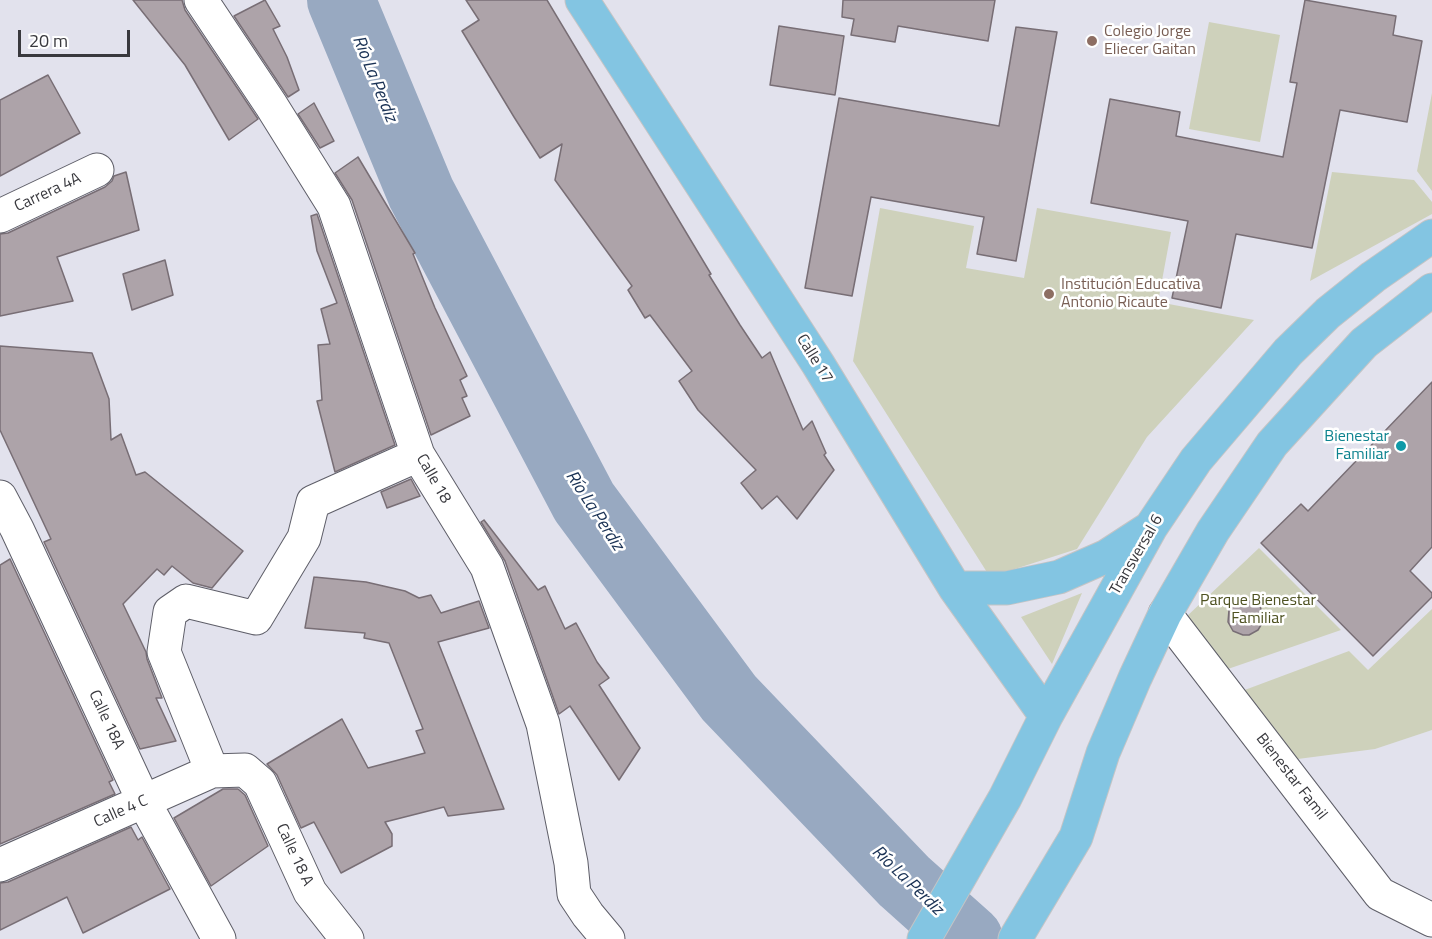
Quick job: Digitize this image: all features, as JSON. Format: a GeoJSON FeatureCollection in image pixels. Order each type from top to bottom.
{"type":"FeatureCollection","features":[{"type":"Feature","properties":{"kind":"main road","name":"Calle 17"},"geometry":{"type":"LineString","coordinates":[[582,0],[818,364],[955,588],[1046,716]]}},
{"type":"Feature","properties":{"kind":"main road","name":"Transversal 6"},"geometry":{"type":"LineString","coordinates":[[924,939],[1005,798],[1046,716],[1151,527],[1196,460],[1288,352],[1328,313],[1373,277],[1432,236]]}},
{"type":"Feature","properties":{"kind":"main road"},"geometry":{"type":"LineString","coordinates":[[1015,939],[1076,837],[1103,753],[1135,678],[1166,614],[1212,531],[1272,444],[1364,343],[1432,290]]}},
{"type":"Feature","properties":{"kind":"main road"},"geometry":{"type":"LineString","coordinates":[[955,588],[1007,588],[1059,578],[1107,556],[1151,527]]}},
{"type":"Feature","properties":{"kind":"street","name":"Calle 18"},"geometry":{"type":"LineString","coordinates":[[201,0],[271,105],[334,206],[418,456],[487,567],[543,724],[571,863],[574,894],[608,939]]}},
{"type":"Feature","properties":{"kind":"street","name":"Carrera 4A"},"geometry":{"type":"LineString","coordinates":[[0,216],[97,170]]}},
{"type":"Feature","properties":{"kind":"street"},"geometry":{"type":"LineString","coordinates":[[212,771],[164,652],[171,612],[186,601],[256,618],[304,538],[313,502],[418,456]]}},
{"type":"Feature","properties":{"kind":"street","name":"Calle 18A"},"geometry":{"type":"LineString","coordinates":[[0,497],[9,533],[144,802],[219,939]]}},
{"type":"Feature","properties":{"kind":"street","name":"Bienestar Famil"},"geometry":{"type":"LineString","coordinates":[[1166,614],[1380,894],[1432,920]]}},
{"type":"Feature","properties":{"kind":"street","name":"Calle 4 C"},"geometry":{"type":"LineString","coordinates":[[0,865],[212,771],[245,770]]}},
{"type":"Feature","properties":{"kind":"street","name":"Calle 18 A"},"geometry":{"type":"LineString","coordinates":[[245,770],[260,783],[310,892],[348,939]]}},
{"type":"Feature","properties":{"kind":"green space"},"geometry":{"type":"Polygon","coordinates":[[[1209,22],[1280,35],[1260,142],[1189,129],[1209,22]]]}},
{"type":"Feature","properties":{"kind":"green space"},"geometry":{"type":"Polygon","coordinates":[[[1432,93],[1432,191],[1417,171],[1432,93]]]}},
{"type":"Feature","properties":{"kind":"green space"},"geometry":{"type":"Polygon","coordinates":[[[1332,172],[1414,180],[1432,202],[1432,214],[1310,281],[1332,172]]]}},
{"type":"Feature","properties":{"kind":"green space"},"geometry":{"type":"Polygon","coordinates":[[[880,208],[974,226],[966,268],[1024,278],[1037,208],[1171,232],[1158,302],[1254,320],[1147,437],[1077,549],[990,577],[853,361],[880,208]]]}},
{"type":"Feature","properties":{"kind":"green space","name":"Parque Bienestar Familiar"},"geometry":{"type":"Polygon","coordinates":[[[1259,548],[1341,630],[1225,670],[1185,618],[1259,548]]]}},
{"type":"Feature","properties":{"kind":"green space"},"geometry":{"type":"Polygon","coordinates":[[[1082,593],[1052,664],[1021,617],[1082,593]]]}},
{"type":"Feature","properties":{"kind":"green space"},"geometry":{"type":"Polygon","coordinates":[[[1432,609],[1432,730],[1375,749],[1290,760],[1242,691],[1349,651],[1368,670],[1432,609]]]}},
{"type":"Feature","properties":{"kind":"building"},"geometry":{"type":"Polygon","coordinates":[[[133,0],[182,0],[185,10],[258,119],[229,140],[185,65],[133,0]]]}},
{"type":"Feature","properties":{"kind":"building"},"geometry":{"type":"Polygon","coordinates":[[[265,0],[280,26],[273,29],[287,57],[299,90],[288,97],[234,16],[265,0]]]}},
{"type":"Feature","properties":{"kind":"building"},"geometry":{"type":"Polygon","coordinates":[[[466,0],[547,0],[740,325],[762,358],[770,352],[803,430],[812,421],[826,453],[824,455],[834,470],[797,519],[777,496],[762,509],[741,483],[756,470],[698,410],[679,381],[692,371],[650,315],[645,318],[628,290],[632,286],[555,180],[562,144],[540,158],[514,117],[462,31],[479,20],[466,0]]]}},
{"type":"Feature","properties":{"kind":"building"},"geometry":{"type":"Polygon","coordinates":[[[843,0],[995,0],[988,41],[898,26],[895,42],[851,35],[854,19],[842,17],[843,0]]]}},
{"type":"Feature","properties":{"kind":"building"},"geometry":{"type":"Polygon","coordinates":[[[1305,0],[1396,16],[1393,35],[1422,41],[1407,122],[1340,110],[1312,248],[1236,234],[1221,308],[1172,298],[1188,221],[1091,203],[1110,99],[1180,112],[1176,136],[1283,157],[1297,83],[1290,82],[1305,0]]]}},
{"type":"Feature","properties":{"kind":"building"},"geometry":{"type":"Polygon","coordinates":[[[779,26],[844,36],[835,95],[770,85],[779,26]]]}},
{"type":"Feature","properties":{"kind":"building"},"geometry":{"type":"Polygon","coordinates":[[[1016,27],[1057,32],[1016,261],[977,254],[984,217],[871,197],[852,296],[805,288],[839,98],[999,126],[1016,27]]]}},
{"type":"Feature","properties":{"kind":"building"},"geometry":{"type":"Polygon","coordinates":[[[48,75],[80,133],[0,176],[0,100],[48,75]]]}},
{"type":"Feature","properties":{"kind":"building"},"geometry":{"type":"Polygon","coordinates":[[[314,103],[334,141],[320,148],[298,114],[314,103]]]}},
{"type":"Feature","properties":{"kind":"building"},"geometry":{"type":"Polygon","coordinates":[[[358,157],[415,253],[413,254],[435,308],[467,376],[460,380],[467,396],[462,398],[470,416],[431,435],[352,200],[335,173],[358,157]]]}},
{"type":"Feature","properties":{"kind":"building"},"geometry":{"type":"Polygon","coordinates":[[[126,172],[139,230],[57,257],[73,301],[0,316],[0,234],[8,233],[105,187],[114,176],[126,172]]]}},
{"type":"Feature","properties":{"kind":"building"},"geometry":{"type":"Polygon","coordinates":[[[317,214],[395,445],[335,472],[317,401],[322,400],[318,345],[330,344],[321,309],[337,303],[317,251],[311,216],[317,214]]]}},
{"type":"Feature","properties":{"kind":"building"},"geometry":{"type":"Polygon","coordinates":[[[165,260],[173,295],[132,310],[123,274],[165,260]]]}},
{"type":"Feature","properties":{"kind":"building"},"geometry":{"type":"Polygon","coordinates":[[[0,346],[92,353],[109,399],[111,440],[121,434],[136,475],[145,472],[243,551],[212,588],[193,583],[172,566],[164,575],[157,569],[123,604],[146,652],[162,698],[156,698],[176,741],[140,749],[44,542],[51,539],[0,430],[0,346]]]}},
{"type":"Feature","properties":{"kind":"building"},"geometry":{"type":"Polygon","coordinates":[[[1432,382],[1432,547],[1410,571],[1432,593],[1432,597],[1373,656],[1261,543],[1301,504],[1308,511],[1432,382]]]}},
{"type":"Feature","properties":{"kind":"building"},"geometry":{"type":"Polygon","coordinates":[[[411,479],[420,496],[387,508],[381,492],[411,479]]]}},
{"type":"Feature","properties":{"kind":"building"},"geometry":{"type":"Polygon","coordinates":[[[484,520],[538,590],[545,586],[565,629],[576,623],[597,662],[609,678],[599,685],[640,748],[619,780],[570,706],[559,714],[505,561],[481,522],[484,520]]]}},
{"type":"Feature","properties":{"kind":"building"},"geometry":{"type":"Polygon","coordinates":[[[10,559],[113,780],[109,782],[115,794],[0,844],[0,565],[10,559]]]}},
{"type":"Feature","properties":{"kind":"building"},"geometry":{"type":"Polygon","coordinates":[[[314,577],[366,582],[405,591],[419,598],[431,595],[441,613],[479,601],[489,628],[438,642],[504,809],[448,816],[444,807],[385,822],[392,834],[392,846],[341,873],[314,822],[301,828],[277,775],[267,764],[342,719],[368,768],[425,753],[416,731],[423,729],[389,643],[364,638],[365,633],[305,628],[314,577]]]}},
{"type":"Feature","properties":{"kind":"building"},"geometry":{"type":"Polygon","coordinates":[[[1243,600],[1260,602],[1261,625],[1258,630],[1249,635],[1233,631],[1228,622],[1229,610],[1243,600]]]}},
{"type":"Feature","properties":{"kind":"building"},"geometry":{"type":"Polygon","coordinates":[[[223,789],[238,789],[245,795],[268,846],[211,886],[174,818],[223,789]]]}},
{"type":"Feature","properties":{"kind":"building"},"geometry":{"type":"Polygon","coordinates":[[[131,827],[138,840],[142,837],[170,889],[83,933],[67,897],[0,930],[0,883],[8,882],[131,827]]]}},
{"type":"Feature","properties":{"kind":"waterway","name":"Río La Perdiz"},"geometry":{"type":"LineString","coordinates":[[341,0],[421,193],[584,502],[729,698],[904,881],[969,939]]}},
{"type":"Feature","properties":{"kind":"place","name":"Colegio Jorge Eliecer Gaitan"},"geometry":{"type":"Point","coordinates":[1092,41]}},
{"type":"Feature","properties":{"kind":"place","name":"Institución Educativa Antonio Ricaute"},"geometry":{"type":"Point","coordinates":[1049,294]}},
{"type":"Feature","properties":{"kind":"place","name":"Bienestar Familiar"},"geometry":{"type":"Point","coordinates":[1401,446]}}]}
